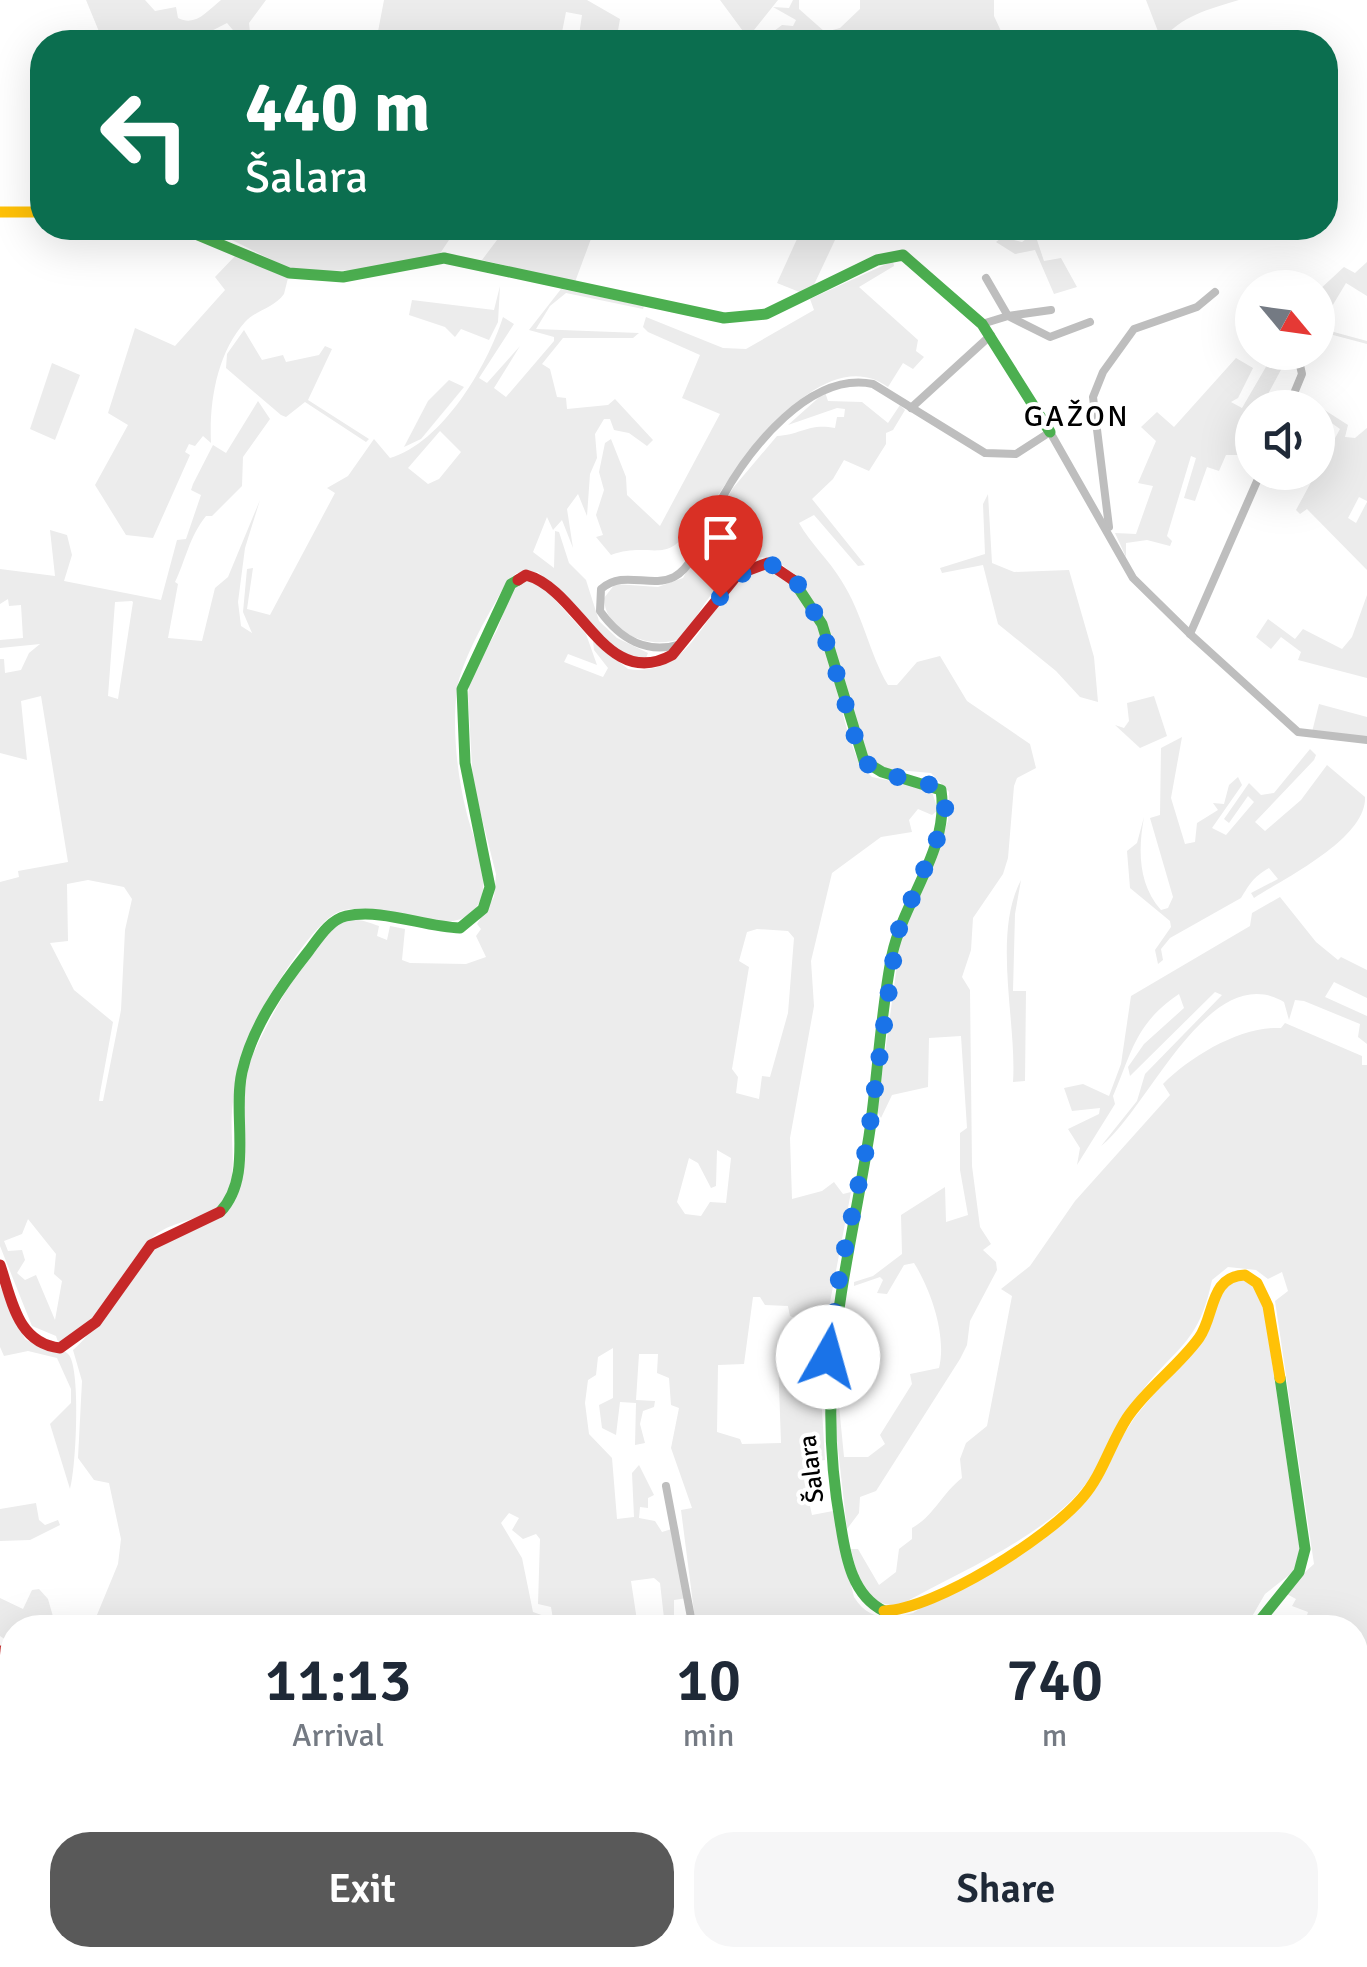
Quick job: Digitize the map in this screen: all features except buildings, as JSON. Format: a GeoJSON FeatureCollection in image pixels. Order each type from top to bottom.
{"type":"FeatureCollection","features":[{"type":"Feature","properties":{"kind":"street"},"geometry":{"type":"LineString","coordinates":[[0,212],[30,212]]}},
{"type":"Feature","properties":{"kind":"street"},"geometry":{"type":"LineString","coordinates":[[209,240],[289,273],[344,276],[444,258],[724,318],[766,314],[877,260],[903,255],[991,335],[1110,531],[1132,578],[1298,732],[1367,740]]}},
{"type":"Feature","properties":{"kind":"street"},"geometry":{"type":"LineString","coordinates":[[986,278],[1008,316],[1050,337],[1090,322]]}},
{"type":"Feature","properties":{"kind":"street"},"geometry":{"type":"LineString","coordinates":[[1110,531],[1093,398],[1103,372],[1134,329],[1197,308],[1215,292]]}},
{"type":"Feature","properties":{"kind":"street"},"geometry":{"type":"LineString","coordinates":[[982,324],[1051,310]]}},
{"type":"Feature","properties":{"kind":"street"},"geometry":{"type":"LineString","coordinates":[[911,408],[991,335]]}},
{"type":"Feature","properties":{"kind":"street"},"geometry":{"type":"LineString","coordinates":[[686,642],[666,649],[631,641],[600,611],[600,589],[610,581],[627,578],[658,581],[674,577],[685,568],[724,494],[753,453],[800,406],[826,388],[846,382],[874,384],[985,453],[1016,454],[1050,432]]}},
{"type":"Feature","properties":{"kind":"street"},"geometry":{"type":"LineString","coordinates":[[1190,634],[1252,490]]}},
{"type":"Feature","properties":{"kind":"street","name":"Šalara"},"geometry":{"type":"LineString","coordinates":[[686,642],[738,574],[768,563],[783,570],[817,614],[864,761],[876,772],[924,780],[941,790],[946,805],[937,839],[897,934],[867,1145],[831,1325],[825,1390],[835,1491],[856,1587],[867,1603],[882,1611],[901,1609],[961,1583],[1039,1537],[1097,1480],[1128,1417],[1202,1336],[1220,1284],[1232,1276],[1249,1276],[1261,1284],[1270,1314],[1305,1549],[1300,1575],[1269,1601],[1261,1615]]}},
{"type":"Feature","properties":{"kind":"street"},"geometry":{"type":"LineString","coordinates":[[0,1265],[25,1330],[44,1344],[64,1347],[77,1342],[101,1318],[148,1248],[164,1232],[212,1218],[231,1200],[236,1186],[238,1088],[245,1062],[280,988],[334,920],[342,914],[359,914],[414,926],[460,928],[483,908],[490,887],[465,763],[462,689],[511,584],[526,576],[544,580],[626,663],[654,664],[671,658],[686,642]]}},
{"type":"Feature","properties":{"kind":"street"},"geometry":{"type":"LineString","coordinates":[[666,1486],[691,1615]]}},
{"type":"Feature","properties":{"kind":"shaded area"},"geometry":{"type":"Polygon","coordinates":[[[86,0],[145,0],[155,11],[176,7],[178,18],[190,21],[221,0],[266,0],[249,23],[250,30],[233,30],[227,23],[213,30],[98,30],[86,0]]]}},
{"type":"Feature","properties":{"kind":"shaded area"},"geometry":{"type":"Polygon","coordinates":[[[384,0],[587,0],[620,19],[618,30],[580,30],[582,15],[566,12],[562,30],[378,30],[384,0]]]}},
{"type":"Feature","properties":{"kind":"shaded area"},"geometry":{"type":"Polygon","coordinates":[[[720,0],[778,0],[754,30],[742,30],[720,0]]]}},
{"type":"Feature","properties":{"kind":"shaded area"},"geometry":{"type":"Polygon","coordinates":[[[793,0],[799,0],[799,9],[823,30],[775,30],[782,25],[793,26],[796,20],[773,7],[789,8],[793,0]]]}},
{"type":"Feature","properties":{"kind":"shaded area"},"geometry":{"type":"Polygon","coordinates":[[[860,0],[994,0],[994,16],[1000,30],[832,30],[860,9],[860,0]]]}},
{"type":"Feature","properties":{"kind":"shaded area"},"geometry":{"type":"Polygon","coordinates":[[[1146,0],[1239,0],[1196,15],[1172,30],[1157,30],[1146,0]]]}},
{"type":"Feature","properties":{"kind":"shaded area"},"geometry":{"type":"Polygon","coordinates":[[[232,240],[449,240],[439,255],[357,270],[296,272],[232,240]]]}},
{"type":"Feature","properties":{"kind":"shaded area"},"geometry":{"type":"Polygon","coordinates":[[[497,240],[591,240],[575,282],[482,260],[497,240]]]}},
{"type":"Feature","properties":{"kind":"shaded area"},"geometry":{"type":"Polygon","coordinates":[[[797,240],[835,240],[812,289],[802,293],[777,283],[797,240]]]}},
{"type":"Feature","properties":{"kind":"shaded area"},"geometry":{"type":"Polygon","coordinates":[[[1037,240],[1044,261],[1061,258],[1077,287],[1054,294],[1035,250],[1015,254],[996,242],[1037,240]]]}},
{"type":"Feature","properties":{"kind":"shaded area"},"geometry":{"type":"Polygon","coordinates":[[[236,255],[288,278],[284,294],[235,334],[221,363],[213,395],[211,443],[203,436],[195,446],[189,444],[185,452],[190,455],[153,538],[126,535],[95,485],[128,425],[108,413],[135,328],[175,346],[225,290],[215,277],[236,255]]]}},
{"type":"Feature","properties":{"kind":"shaded area"},"geometry":{"type":"Polygon","coordinates":[[[893,261],[894,266],[859,287],[918,340],[916,351],[924,357],[913,369],[903,363],[888,387],[861,377],[834,380],[806,395],[754,446],[700,524],[692,524],[683,537],[666,549],[611,555],[596,537],[603,535],[596,515],[604,490],[599,472],[605,443],[611,439],[626,477],[627,495],[660,526],[720,414],[682,398],[700,355],[648,332],[643,327],[646,317],[723,348],[746,349],[814,310],[810,299],[893,261]]]}},
{"type":"Feature","properties":{"kind":"shaded area"},"geometry":{"type":"Polygon","coordinates":[[[1367,262],[1367,296],[1346,283],[1335,301],[1335,275],[1344,267],[1355,273],[1367,262]]]}},
{"type":"Feature","properties":{"kind":"shaded area"},"geometry":{"type":"Polygon","coordinates":[[[500,286],[498,322],[489,340],[461,329],[455,337],[445,327],[409,315],[412,300],[494,310],[500,286]]]}},
{"type":"Feature","properties":{"kind":"shaded area"},"geometry":{"type":"Polygon","coordinates":[[[561,289],[644,306],[643,309],[566,293],[550,306],[536,329],[639,333],[633,338],[563,338],[542,364],[550,369],[557,397],[566,398],[567,409],[608,405],[615,399],[653,440],[647,446],[629,433],[614,430],[610,419],[604,419],[595,434],[597,458],[590,474],[587,516],[578,494],[567,509],[573,548],[562,520],[553,530],[547,517],[533,552],[554,568],[555,531],[559,532],[569,563],[586,580],[599,621],[617,638],[648,653],[645,660],[615,650],[538,572],[517,573],[508,580],[464,664],[456,704],[458,766],[482,866],[481,898],[471,913],[456,920],[418,920],[357,909],[341,911],[321,926],[279,981],[247,1042],[233,1097],[233,1169],[225,1198],[208,1213],[152,1238],[100,1312],[74,1336],[58,1342],[56,1336],[32,1326],[0,1246],[0,882],[19,877],[18,871],[68,862],[41,696],[21,701],[27,760],[0,753],[0,659],[4,659],[5,673],[21,670],[29,653],[40,644],[0,648],[0,640],[23,638],[21,605],[9,606],[8,599],[0,604],[0,569],[55,576],[50,530],[67,535],[72,555],[64,581],[161,600],[177,540],[186,539],[201,495],[191,490],[193,484],[213,445],[226,453],[258,401],[270,419],[243,457],[242,486],[212,516],[206,516],[191,541],[175,582],[178,584],[168,638],[202,641],[215,588],[228,577],[260,500],[245,548],[238,602],[241,626],[252,633],[243,612],[247,569],[253,568],[247,609],[270,615],[335,493],[327,488],[348,476],[374,439],[390,458],[427,437],[474,380],[503,317],[514,324],[479,378],[487,383],[520,346],[494,388],[506,397],[554,341],[554,337],[529,330],[561,289]],[[440,431],[408,468],[428,484],[439,479],[461,452],[440,431]],[[115,602],[108,696],[118,699],[133,602],[115,602]],[[88,880],[67,884],[68,941],[50,943],[74,990],[113,1022],[99,1101],[103,1101],[121,1010],[125,930],[132,899],[124,887],[88,880]],[[28,1219],[22,1234],[4,1241],[8,1251],[22,1250],[25,1260],[17,1273],[25,1280],[36,1275],[55,1320],[62,1281],[54,1274],[56,1254],[28,1219]]]}},
{"type":"Feature","properties":{"kind":"shaded area"},"geometry":{"type":"Polygon","coordinates":[[[244,330],[262,360],[283,355],[286,362],[319,355],[325,346],[332,349],[308,400],[369,439],[366,442],[305,402],[286,417],[281,415],[226,368],[227,354],[244,330]]]}},
{"type":"Feature","properties":{"kind":"shaded area"},"geometry":{"type":"Polygon","coordinates":[[[1335,332],[1367,341],[1335,336],[1335,332]]]}},
{"type":"Feature","properties":{"kind":"shaded area"},"geometry":{"type":"Polygon","coordinates":[[[1235,359],[1235,370],[1252,370],[1242,390],[1235,390],[1235,400],[1231,402],[1235,404],[1235,455],[1226,455],[1219,471],[1207,467],[1195,501],[1184,498],[1196,458],[1191,456],[1167,536],[1172,541],[1170,546],[1147,540],[1126,543],[1126,557],[1115,533],[1136,534],[1153,486],[1138,483],[1156,441],[1141,427],[1157,412],[1174,427],[1235,359]]]}},
{"type":"Feature","properties":{"kind":"shaded area"},"geometry":{"type":"Polygon","coordinates":[[[52,363],[80,375],[55,440],[30,429],[52,363]]]}},
{"type":"Feature","properties":{"kind":"shaded area"},"geometry":{"type":"Polygon","coordinates":[[[1264,370],[1281,370],[1270,390],[1252,390],[1264,370]]]}},
{"type":"Feature","properties":{"kind":"shaded area"},"geometry":{"type":"Polygon","coordinates":[[[449,380],[464,387],[421,439],[404,447],[428,401],[449,380]]]}},
{"type":"Feature","properties":{"kind":"shaded area"},"geometry":{"type":"Polygon","coordinates":[[[825,392],[828,401],[862,402],[888,423],[900,405],[905,410],[893,430],[886,433],[886,444],[869,471],[844,460],[833,479],[812,499],[865,565],[858,566],[814,515],[799,523],[849,593],[888,685],[897,685],[917,662],[940,656],[967,701],[1030,744],[1036,768],[1017,778],[1014,786],[1008,858],[1003,874],[973,918],[971,950],[962,977],[970,990],[972,1166],[980,1227],[991,1244],[983,1250],[996,1262],[997,1270],[970,1321],[967,1345],[960,1359],[876,1491],[860,1497],[859,1513],[847,1529],[831,1387],[834,1332],[840,1332],[837,1385],[844,1457],[868,1457],[885,1444],[880,1435],[912,1384],[910,1374],[939,1368],[941,1342],[931,1300],[914,1263],[904,1265],[887,1294],[877,1293],[883,1280],[880,1277],[854,1286],[854,1282],[873,1276],[902,1254],[901,1215],[945,1187],[946,1222],[968,1215],[960,1170],[960,1133],[967,1128],[961,1036],[929,1038],[928,1087],[892,1095],[881,1118],[877,1111],[900,943],[948,821],[949,792],[931,773],[886,769],[867,756],[824,627],[807,594],[787,569],[765,558],[740,564],[716,588],[682,638],[670,641],[645,641],[621,630],[606,611],[604,598],[615,584],[658,587],[683,578],[733,488],[777,436],[818,427],[835,428],[837,417],[844,417],[845,409],[837,408],[788,425],[825,392]]]}},
{"type":"Feature","properties":{"kind":"shaded area"},"geometry":{"type":"Polygon","coordinates":[[[1335,417],[1348,425],[1345,437],[1355,438],[1367,428],[1367,501],[1359,497],[1348,518],[1356,523],[1367,502],[1367,570],[1307,509],[1300,514],[1296,510],[1307,490],[1335,490],[1335,438],[1340,429],[1335,425],[1335,417]]]}},
{"type":"Feature","properties":{"kind":"shaded area"},"geometry":{"type":"Polygon","coordinates":[[[988,494],[992,563],[1014,572],[1069,570],[1094,657],[1098,702],[1080,697],[1056,671],[998,624],[983,565],[942,573],[940,568],[985,554],[983,504],[988,494]]]}},
{"type":"Feature","properties":{"kind":"shaded area"},"geometry":{"type":"Polygon","coordinates":[[[766,568],[788,582],[805,602],[817,627],[861,766],[872,777],[931,789],[938,810],[932,815],[918,809],[909,820],[912,832],[881,837],[832,873],[811,961],[814,1006],[790,1138],[792,1199],[822,1191],[834,1182],[843,1194],[851,1192],[819,1360],[825,1460],[814,1462],[814,1476],[804,1479],[812,1515],[833,1511],[854,1597],[876,1615],[694,1615],[681,1510],[692,1508],[671,1448],[679,1408],[671,1405],[669,1378],[657,1373],[658,1354],[639,1354],[636,1400],[655,1401],[654,1407],[643,1411],[640,1424],[645,1443],[635,1445],[636,1403],[620,1402],[616,1435],[602,1428],[599,1405],[613,1398],[613,1348],[598,1357],[596,1375],[588,1380],[585,1403],[589,1434],[612,1458],[617,1519],[634,1517],[632,1473],[639,1465],[654,1495],[648,1498],[648,1508],[640,1507],[639,1518],[655,1521],[662,1532],[678,1527],[687,1598],[674,1600],[674,1615],[664,1615],[660,1583],[654,1578],[631,1581],[636,1615],[552,1615],[551,1607],[538,1604],[540,1539],[536,1534],[523,1539],[512,1530],[519,1518],[509,1513],[501,1523],[522,1558],[533,1612],[542,1615],[97,1615],[118,1564],[121,1539],[109,1483],[94,1480],[78,1458],[82,1381],[73,1350],[156,1246],[170,1235],[219,1217],[234,1203],[239,1191],[240,1103],[245,1074],[281,999],[329,933],[342,922],[360,920],[379,926],[377,936],[387,940],[390,926],[405,929],[402,960],[410,963],[466,964],[486,957],[476,936],[481,929],[477,924],[494,897],[496,874],[473,783],[468,695],[470,679],[497,630],[513,588],[523,580],[539,582],[586,634],[597,665],[568,654],[564,662],[603,677],[608,668],[594,650],[593,641],[628,669],[653,668],[672,660],[688,646],[746,577],[766,568]],[[788,931],[747,932],[739,961],[749,967],[732,1069],[738,1077],[736,1093],[759,1099],[762,1076],[770,1077],[788,1013],[794,938],[788,931]],[[717,1150],[716,1186],[711,1188],[698,1163],[689,1158],[677,1202],[685,1214],[701,1216],[710,1202],[726,1203],[731,1158],[717,1150]],[[753,1297],[744,1364],[718,1365],[717,1432],[740,1439],[742,1444],[781,1443],[778,1359],[791,1357],[797,1319],[790,1316],[788,1306],[765,1305],[760,1297],[753,1297]]]}},
{"type":"Feature","properties":{"kind":"shaded area"},"geometry":{"type":"Polygon","coordinates":[[[1367,595],[1367,678],[1298,660],[1301,652],[1281,637],[1271,649],[1256,637],[1268,619],[1295,639],[1303,629],[1342,649],[1352,637],[1367,595]]]}},
{"type":"Feature","properties":{"kind":"shaded area"},"geometry":{"type":"Polygon","coordinates":[[[1154,696],[1167,736],[1140,748],[1115,725],[1124,728],[1129,721],[1127,703],[1154,696]]]}},
{"type":"Feature","properties":{"kind":"shaded area"},"geometry":{"type":"Polygon","coordinates":[[[1319,704],[1367,717],[1367,737],[1312,732],[1319,704]]]}},
{"type":"Feature","properties":{"kind":"shaded area"},"geometry":{"type":"Polygon","coordinates":[[[1182,737],[1171,798],[1185,844],[1195,842],[1197,823],[1218,810],[1213,803],[1224,804],[1229,785],[1238,777],[1242,785],[1212,828],[1226,835],[1254,802],[1248,796],[1229,823],[1224,819],[1249,783],[1261,795],[1274,793],[1310,749],[1316,755],[1314,760],[1255,822],[1265,831],[1301,800],[1327,765],[1365,797],[1362,813],[1338,843],[1254,898],[1251,893],[1278,879],[1269,868],[1263,872],[1241,898],[1170,938],[1161,949],[1163,960],[1158,964],[1155,950],[1171,927],[1170,921],[1130,888],[1127,851],[1137,843],[1144,817],[1144,878],[1161,910],[1168,908],[1173,897],[1150,818],[1160,815],[1161,748],[1182,737]]]}},
{"type":"Feature","properties":{"kind":"shaded area"},"geometry":{"type":"Polygon","coordinates":[[[1021,880],[1015,914],[1013,991],[1026,991],[1025,1081],[1013,1082],[1008,926],[1021,880]]]}},
{"type":"Feature","properties":{"kind":"shaded area"},"geometry":{"type":"Polygon","coordinates":[[[1280,897],[1316,942],[1338,960],[1341,957],[1367,970],[1367,998],[1334,982],[1325,997],[1367,1016],[1367,1044],[1358,1037],[1360,1024],[1304,1001],[1295,1000],[1289,1020],[1284,1002],[1257,994],[1230,1001],[1182,1044],[1119,1128],[1101,1146],[1137,1101],[1145,1074],[1222,995],[1215,992],[1130,1076],[1128,1067],[1144,1044],[1184,1008],[1179,994],[1144,1027],[1113,1096],[1115,1104],[1077,1165],[1080,1148],[1068,1129],[1099,1114],[1100,1108],[1072,1111],[1064,1088],[1083,1084],[1109,1096],[1121,1064],[1131,996],[1250,926],[1252,913],[1280,897]]]}},
{"type":"Feature","properties":{"kind":"shaded area"},"geometry":{"type":"Polygon","coordinates":[[[1285,1023],[1362,1056],[1362,1065],[1367,1065],[1367,1615],[1307,1615],[1308,1612],[1292,1606],[1296,1599],[1283,1592],[1314,1564],[1275,1301],[1288,1291],[1282,1272],[1268,1279],[1256,1270],[1228,1267],[1212,1280],[1195,1329],[1145,1387],[1070,1502],[1010,1546],[900,1605],[878,1601],[860,1580],[851,1549],[858,1549],[879,1585],[896,1572],[899,1549],[912,1539],[912,1528],[962,1478],[960,1459],[966,1443],[987,1426],[1012,1296],[1001,1289],[1030,1266],[1075,1201],[1170,1095],[1163,1084],[1188,1063],[1233,1037],[1281,1028],[1285,1023]]]}},
{"type":"Feature","properties":{"kind":"shaded area"},"geometry":{"type":"Polygon","coordinates":[[[1247,1277],[1262,1295],[1301,1558],[1293,1572],[1265,1594],[1253,1615],[901,1615],[913,1613],[1073,1512],[1135,1417],[1209,1327],[1225,1281],[1247,1277]]]}},
{"type":"Feature","properties":{"kind":"shaded area"},"geometry":{"type":"Polygon","coordinates":[[[0,1286],[25,1339],[65,1352],[73,1365],[76,1421],[70,1489],[50,1424],[71,1403],[71,1389],[57,1358],[28,1351],[4,1356],[0,1347],[0,1286]]]}},
{"type":"Feature","properties":{"kind":"shaded area"},"geometry":{"type":"Polygon","coordinates":[[[36,1503],[39,1520],[45,1525],[58,1520],[60,1525],[30,1540],[0,1541],[0,1509],[36,1503]]]}},
{"type":"Feature","properties":{"kind":"shaded area"},"geometry":{"type":"Polygon","coordinates":[[[39,1589],[48,1599],[53,1615],[0,1615],[0,1598],[23,1609],[32,1590],[39,1589]]]}},
{"type":"Feature","properties":{"kind":"traffic: fast"},"geometry":{"type":"LineString","coordinates":[[210,240],[289,273],[343,277],[444,258],[724,318],[766,314],[877,260],[903,255],[982,324],[1050,432]]}},
{"type":"Feature","properties":{"kind":"traffic: fast"},"geometry":{"type":"LineString","coordinates":[[220,1212],[236,1182],[240,1089],[247,1056],[277,994],[324,931],[340,918],[360,914],[460,928],[483,909],[490,887],[465,763],[462,689],[511,584],[518,580]]}},
{"type":"Feature","properties":{"kind":"traffic: fast"},"geometry":{"type":"LineString","coordinates":[[793,580],[822,624],[864,761],[882,772],[941,790],[939,833],[892,955],[832,1376],[834,1473],[845,1552],[858,1586],[884,1611]]}},
{"type":"Feature","properties":{"kind":"traffic: fast"},"geometry":{"type":"LineString","coordinates":[[1264,1615],[1299,1572],[1305,1549],[1280,1378]]}},
{"type":"Feature","properties":{"kind":"traffic: slow"},"geometry":{"type":"LineString","coordinates":[[0,212],[30,212]]}},
{"type":"Feature","properties":{"kind":"traffic: slow"},"geometry":{"type":"LineString","coordinates":[[884,1611],[906,1607],[961,1585],[1018,1551],[1066,1514],[1089,1489],[1135,1407],[1199,1338],[1219,1290],[1233,1277],[1245,1275],[1257,1283],[1268,1306],[1280,1378]]}},
{"type":"Feature","properties":{"kind":"traffic: jam"},"geometry":{"type":"LineString","coordinates":[[518,580],[526,575],[545,584],[611,650],[629,660],[649,663],[672,655],[738,574],[768,563],[793,580]]}},
{"type":"Feature","properties":{"kind":"traffic: jam"},"geometry":{"type":"LineString","coordinates":[[0,1265],[25,1329],[34,1338],[60,1348],[96,1322],[151,1245],[220,1212]]}},
{"type":"Feature","properties":{"kind":"district","name":"GAŽON"},"geometry":{"type":"Point","coordinates":[1077,416]}},
{"type":"Feature","properties":{"kind":"route"},"geometry":{"type":"LineString","coordinates":[[720,597],[738,574],[754,566],[768,563],[783,570],[803,590],[817,614],[854,742],[864,761],[876,772],[924,780],[941,790],[946,805],[937,839],[897,934],[867,1145],[840,1272],[828,1357]]}}]}
